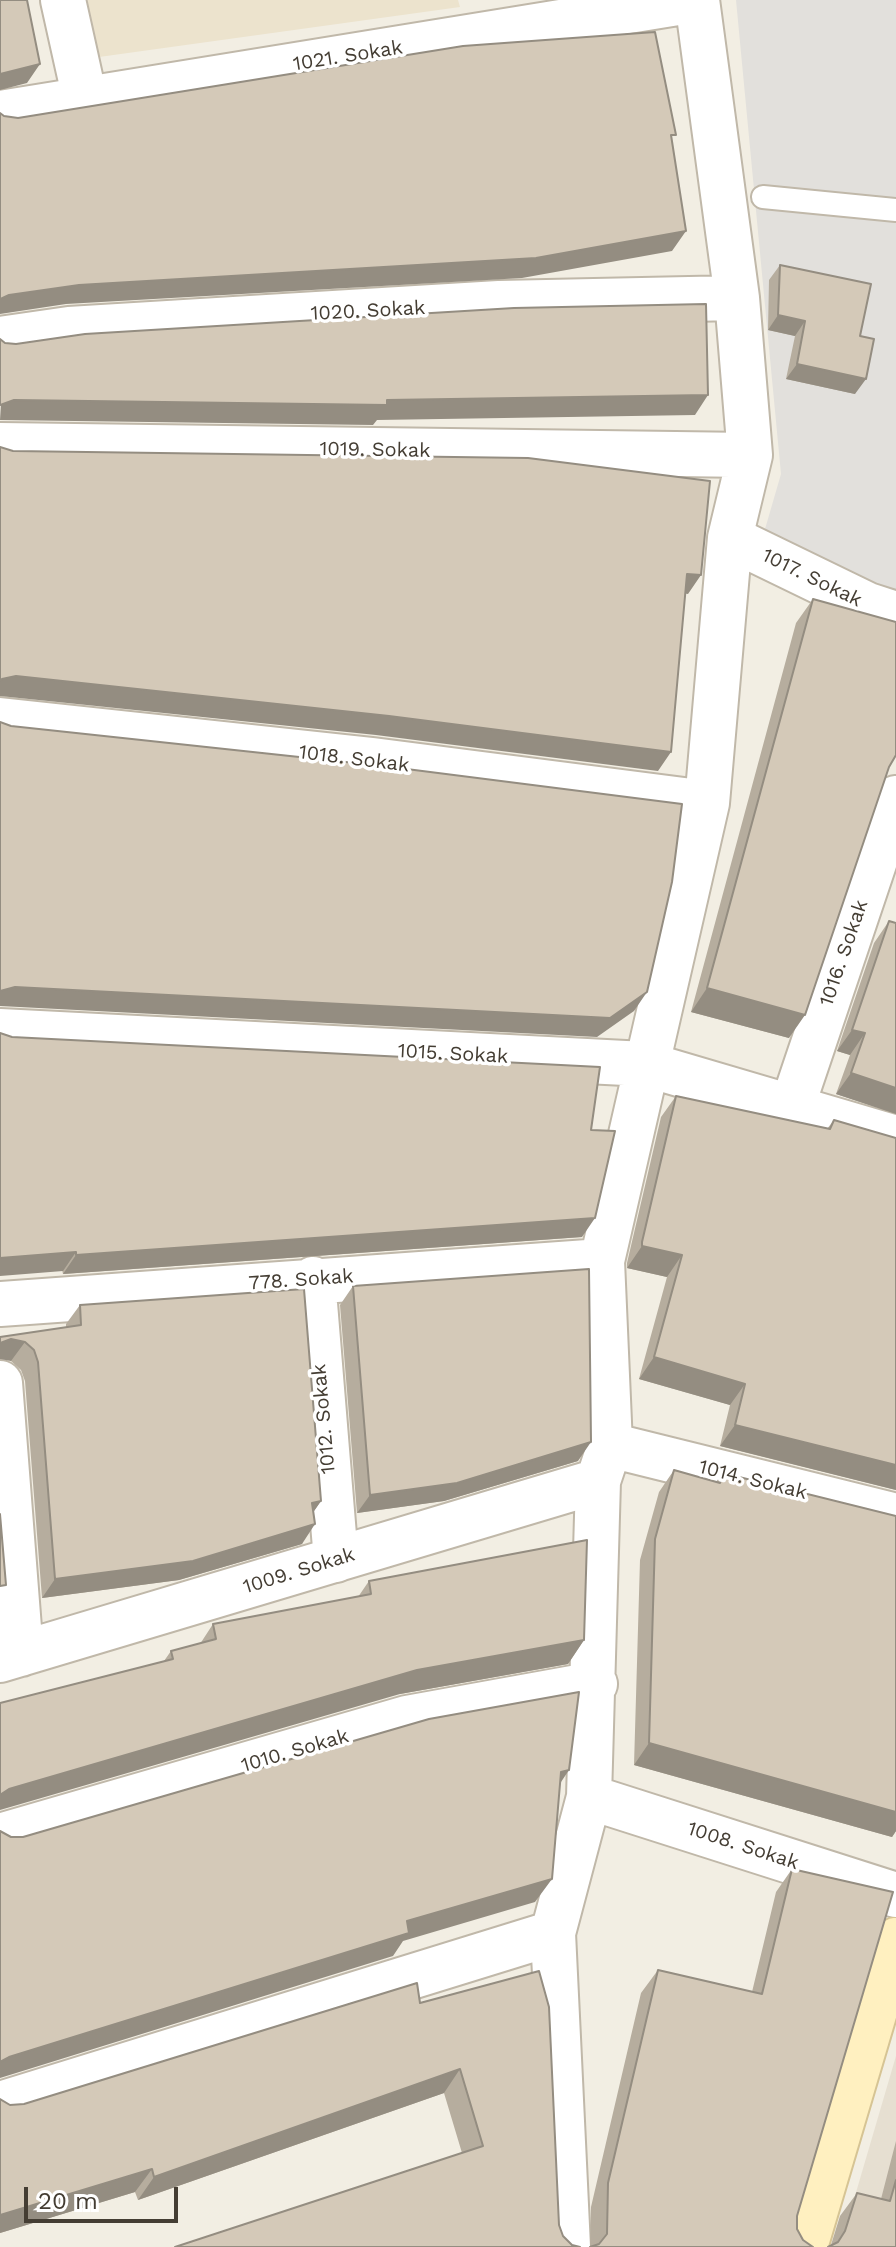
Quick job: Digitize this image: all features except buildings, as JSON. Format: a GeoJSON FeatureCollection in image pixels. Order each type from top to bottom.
{"type":"FeatureCollection","features":[{"type":"Feature","properties":{"kind":"main road"},"geometry":{"type":"LineString","coordinates":[[805,2247],[896,1940]]}},
{"type":"Feature","properties":{"kind":"street"},"geometry":{"type":"LineString","coordinates":[[63,0],[85,99]]}},
{"type":"Feature","properties":{"kind":"street"},"geometry":{"type":"LineString","coordinates":[[568,2247],[553,1933],[589,1797],[604,1463],[602,1261],[707,803],[730,538],[750,455],[737,298],[697,0]]}},
{"type":"Feature","properties":{"kind":"street","name":"1021. Sokak"},"geometry":{"type":"LineString","coordinates":[[0,113],[697,0]]}},
{"type":"Feature","properties":{"kind":"street","name":"1020. Sokak"},"geometry":{"type":"LineString","coordinates":[[0,339],[69,329],[499,303],[737,298]]}},
{"type":"Feature","properties":{"kind":"street","name":"1019. Sokak"},"geometry":{"type":"LineString","coordinates":[[0,445],[750,455]]}},
{"type":"Feature","properties":{"kind":"street","name":"1017. Sokak"},"geometry":{"type":"LineString","coordinates":[[730,538],[868,605],[896,614]]}},
{"type":"Feature","properties":{"kind":"street","name":"1018. Sokak"},"geometry":{"type":"LineString","coordinates":[[0,720],[373,760],[707,803]]}},
{"type":"Feature","properties":{"kind":"street","name":"1016. Sokak"},"geometry":{"type":"LineString","coordinates":[[792,1107],[896,798]]}},
{"type":"Feature","properties":{"kind":"street","name":"1015. Sokak"},"geometry":{"type":"LineString","coordinates":[[0,1031],[645,1064],[896,1138]]}},
{"type":"Feature","properties":{"kind":"street","name":"778. Sokak"},"geometry":{"type":"LineString","coordinates":[[0,1304],[313,1279],[602,1261]]}},
{"type":"Feature","properties":{"kind":"street","name":"1012. Sokak"},"geometry":{"type":"LineString","coordinates":[[313,1279],[336,1560]]}},
{"type":"Feature","properties":{"kind":"street"},"geometry":{"type":"LineString","coordinates":[[0,1383],[11,1657]]}},
{"type":"Feature","properties":{"kind":"street","name":"1014. Sokak"},"geometry":{"type":"LineString","coordinates":[[604,1463],[896,1516]]}},
{"type":"Feature","properties":{"kind":"street","name":"1009. Sokak"},"geometry":{"type":"LineString","coordinates":[[11,1657],[336,1560],[604,1463]]}},
{"type":"Feature","properties":{"kind":"street","name":"1010. Sokak"},"geometry":{"type":"LineString","coordinates":[[0,1836],[407,1718],[595,1684]]}},
{"type":"Feature","properties":{"kind":"street","name":"1008. Sokak"},"geometry":{"type":"LineString","coordinates":[[589,1797],[896,1895]]}},
{"type":"Feature","properties":{"kind":"street"},"geometry":{"type":"LineString","coordinates":[[0,2104],[553,1933]]}},
{"type":"Feature","properties":{"kind":"lane"},"geometry":{"type":"LineString","coordinates":[[763,197],[896,210]]}},
{"type":"Feature","properties":{"kind":"shaded area"},"geometry":{"type":"Polygon","coordinates":[[[87,0],[458,0],[460,7],[99,57],[87,0]]]}},
{"type":"Feature","properties":{"kind":"shaded area"},"geometry":{"type":"Polygon","coordinates":[[[736,0],[896,0],[896,620],[754,567],[781,474],[736,0]]]}},
{"type":"Feature","properties":{"kind":"shaded area"},"geometry":{"type":"Polygon","coordinates":[[[896,2056],[896,2247],[840,2247],[896,2056]]]}}]}
